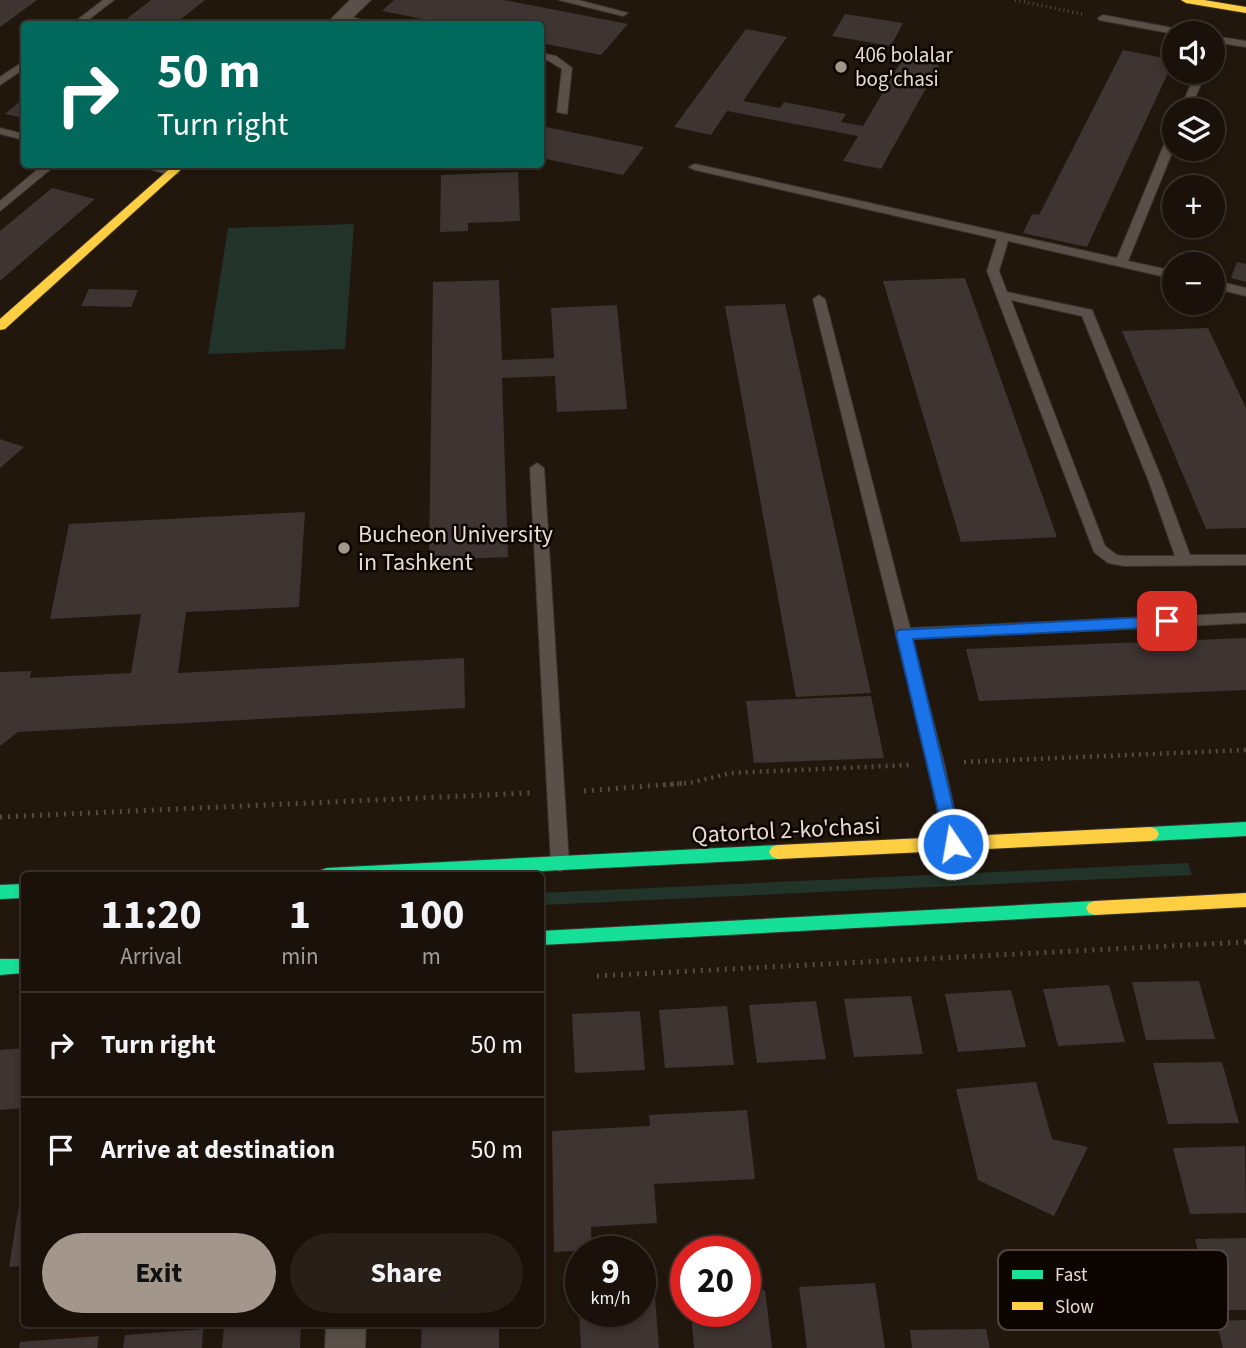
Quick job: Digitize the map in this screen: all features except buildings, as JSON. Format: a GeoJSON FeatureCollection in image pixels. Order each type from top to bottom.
{"type":"FeatureCollection","features":[{"type":"Feature","properties":{"kind":"main road"},"geometry":{"type":"LineString","coordinates":[[1186,0],[1246,10]]}},
{"type":"Feature","properties":{"kind":"main road"},"geometry":{"type":"LineString","coordinates":[[0,326],[178,169]]}},
{"type":"Feature","properties":{"kind":"main road"},"geometry":{"type":"LineString","coordinates":[[1242,829],[1243,849]]}},
{"type":"Feature","properties":{"kind":"main road","name":"Qatortol 2-ko'chasi"},"geometry":{"type":"LineString","coordinates":[[391,872],[1242,829]]}},
{"type":"Feature","properties":{"kind":"main road"},"geometry":{"type":"LineString","coordinates":[[0,892],[21,891]]}},
{"type":"Feature","properties":{"kind":"main road"},"geometry":{"type":"LineString","coordinates":[[544,938],[1246,901]]}},
{"type":"Feature","properties":{"kind":"main road"},"geometry":{"type":"LineString","coordinates":[[0,967],[21,966]]}},
{"type":"Feature","properties":{"kind":"street"},"geometry":{"type":"LineString","coordinates":[[339,21],[361,0]]}},
{"type":"Feature","properties":{"kind":"street"},"geometry":{"type":"LineString","coordinates":[[345,1348],[346,1327]]}},
{"type":"Feature","properties":{"kind":"lane"},"geometry":{"type":"LineString","coordinates":[[81,21],[109,0]]}},
{"type":"Feature","properties":{"kind":"lane"},"geometry":{"type":"LineString","coordinates":[[564,0],[623,13]]}},
{"type":"Feature","properties":{"kind":"lane"},"geometry":{"type":"LineString","coordinates":[[1103,18],[1162,29]]}},
{"type":"Feature","properties":{"kind":"lane"},"geometry":{"type":"LineString","coordinates":[[1225,41],[1246,44]]}},
{"type":"Feature","properties":{"kind":"lane"},"geometry":{"type":"LineString","coordinates":[[544,57],[552,58],[567,68],[563,112]]}},
{"type":"Feature","properties":{"kind":"lane"},"geometry":{"type":"LineString","coordinates":[[0,82],[21,66]]}},
{"type":"Feature","properties":{"kind":"lane"},"geometry":{"type":"LineString","coordinates":[[0,131],[21,136]]}},
{"type":"Feature","properties":{"kind":"lane"},"geometry":{"type":"LineString","coordinates":[[1121,263],[1163,161]]}},
{"type":"Feature","properties":{"kind":"lane"},"geometry":{"type":"LineString","coordinates":[[695,167],[1162,272]]}},
{"type":"Feature","properties":{"kind":"lane"},"geometry":{"type":"LineString","coordinates":[[0,206],[47,168]]}},
{"type":"Feature","properties":{"kind":"lane"},"geometry":{"type":"LineString","coordinates":[[1004,236],[993,271],[1094,542],[1105,554],[1124,561],[1246,560]]}},
{"type":"Feature","properties":{"kind":"lane"},"geometry":{"type":"LineString","coordinates":[[1225,287],[1246,292]]}},
{"type":"Feature","properties":{"kind":"lane"},"geometry":{"type":"LineString","coordinates":[[1003,295],[1087,313],[1156,482],[1184,560]]}},
{"type":"Feature","properties":{"kind":"lane"},"geometry":{"type":"LineString","coordinates":[[819,299],[936,763],[953,844]]}},
{"type":"Feature","properties":{"kind":"lane"},"geometry":{"type":"LineString","coordinates":[[537,468],[560,864]]}},
{"type":"Feature","properties":{"kind":"lane"},"geometry":{"type":"LineString","coordinates":[[904,634],[1246,618]]}},
{"type":"Feature","properties":{"kind":"path"},"geometry":{"type":"LineString","coordinates":[[1015,0],[1103,18]]}},
{"type":"Feature","properties":{"kind":"path"},"geometry":{"type":"LineString","coordinates":[[0,817],[650,788],[690,783],[731,773],[1246,750]]}},
{"type":"Feature","properties":{"kind":"path"},"geometry":{"type":"LineString","coordinates":[[582,977],[1246,942]]}},
{"type":"Feature","properties":{"kind":"green space"},"geometry":{"type":"Polygon","coordinates":[[[354,224],[345,349],[208,354],[228,228],[354,224]]]}},
{"type":"Feature","properties":{"kind":"green space"},"geometry":{"type":"Polygon","coordinates":[[[1188,863],[1192,875],[544,905],[544,893],[1188,863]]]}},
{"type":"Feature","properties":{"kind":"traffic: fast"},"geometry":{"type":"LineString","coordinates":[[1150,834],[1246,829]]}},
{"type":"Feature","properties":{"kind":"traffic: fast"},"geometry":{"type":"LineString","coordinates":[[386,872],[778,852]]}},
{"type":"Feature","properties":{"kind":"traffic: fast"},"geometry":{"type":"LineString","coordinates":[[0,892],[21,891]]}},
{"type":"Feature","properties":{"kind":"traffic: fast"},"geometry":{"type":"LineString","coordinates":[[544,938],[1095,908]]}},
{"type":"Feature","properties":{"kind":"traffic: fast"},"geometry":{"type":"LineString","coordinates":[[0,967],[21,966]]}},
{"type":"Feature","properties":{"kind":"traffic: slow"},"geometry":{"type":"LineString","coordinates":[[1186,0],[1246,10]]}},
{"type":"Feature","properties":{"kind":"traffic: slow"},"geometry":{"type":"LineString","coordinates":[[0,326],[178,168]]}},
{"type":"Feature","properties":{"kind":"traffic: slow"},"geometry":{"type":"LineString","coordinates":[[778,852],[1150,834]]}},
{"type":"Feature","properties":{"kind":"traffic: slow"},"geometry":{"type":"LineString","coordinates":[[1095,908],[1246,900]]}},
{"type":"Feature","properties":{"kind":"place","name":"406 bolalar bog'chasi"},"geometry":{"type":"Point","coordinates":[841,67]}},
{"type":"Feature","properties":{"kind":"place","name":"Bucheon University in Tashkent"},"geometry":{"type":"Point","coordinates":[344,548]}},
{"type":"Feature","properties":{"kind":"route"},"geometry":{"type":"LineString","coordinates":[[953,844],[904,634],[1167,621]]}}]}
